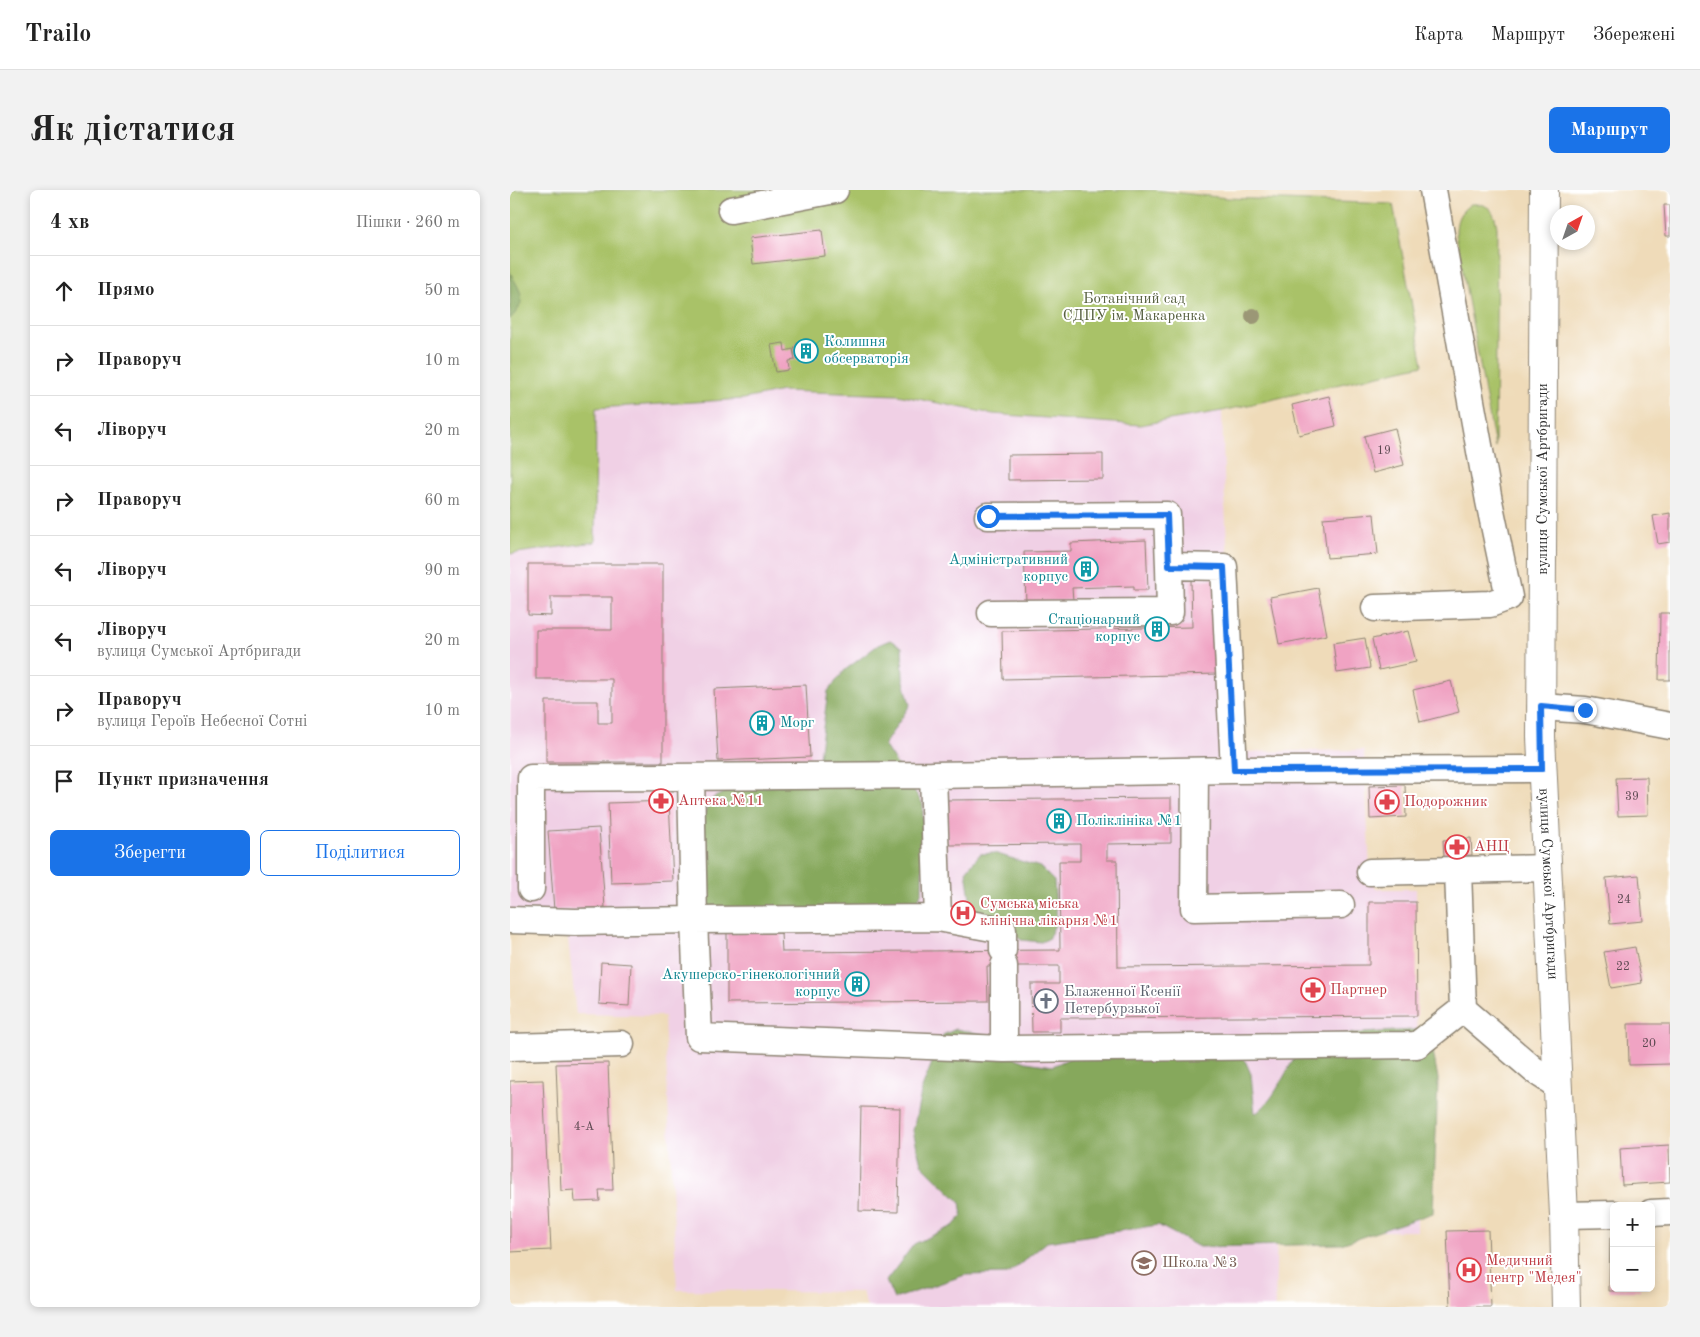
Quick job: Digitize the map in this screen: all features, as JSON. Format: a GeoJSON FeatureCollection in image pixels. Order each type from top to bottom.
{"type":"FeatureCollection","features":[{"type":"Feature","properties":{"kind":"main road","name":"вулиця Сумської Артбригади"},"geometry":{"type":"LineString","coordinates":[[1544,190],[1542,769],[1564,1215],[1566,1307]]}},
{"type":"Feature","properties":{"kind":"street"},"geometry":{"type":"LineString","coordinates":[[731,210],[835,190]]}},
{"type":"Feature","properties":{"kind":"street"},"geometry":{"type":"LineString","coordinates":[[1375,608],[1490,604],[1509,597],[1489,502],[1433,190]]}},
{"type":"Feature","properties":{"kind":"street"},"geometry":{"type":"LineString","coordinates":[[988,516],[1167,515],[1169,566],[1170,612],[991,613]]}},
{"type":"Feature","properties":{"kind":"street"},"geometry":{"type":"LineString","coordinates":[[1169,566],[1224,567],[1234,770]]}},
{"type":"Feature","properties":{"kind":"street"},"geometry":{"type":"LineString","coordinates":[[1541,706],[1585,710],[1670,726]]}},
{"type":"Feature","properties":{"kind":"street"},"geometry":{"type":"LineString","coordinates":[[531,889],[521,778],[934,775],[1234,770],[1542,769]]}},
{"type":"Feature","properties":{"kind":"street"},"geometry":{"type":"LineString","coordinates":[[1195,771],[1194,908],[1341,905]]}},
{"type":"Feature","properties":{"kind":"street"},"geometry":{"type":"LineString","coordinates":[[934,775],[938,918]]}},
{"type":"Feature","properties":{"kind":"street"},"geometry":{"type":"LineString","coordinates":[[691,777],[699,1037],[1004,1050],[1417,1045],[1463,1009]]}},
{"type":"Feature","properties":{"kind":"street"},"geometry":{"type":"LineString","coordinates":[[1370,872],[1547,868]]}},
{"type":"Feature","properties":{"kind":"street"},"geometry":{"type":"LineString","coordinates":[[1458,871],[1463,1009],[1534,1070],[1557,1085]]}},
{"type":"Feature","properties":{"kind":"street"},"geometry":{"type":"LineString","coordinates":[[510,920],[575,922],[938,918],[1003,930],[1004,1050]]}},
{"type":"Feature","properties":{"kind":"street"},"geometry":{"type":"LineString","coordinates":[[510,1047],[621,1044]]}},
{"type":"Feature","properties":{"kind":"street"},"geometry":{"type":"LineString","coordinates":[[1655,1213],[1670,1212]]}},
{"type":"Feature","properties":{"kind":"street"},"geometry":{"type":"LineString","coordinates":[[1564,1215],[1610,1214]]}},
{"type":"Feature","properties":{"kind":"shaded area","name":"Сумська міська клінічна лікарня №1"},"geometry":{"type":"Polygon","coordinates":[[[782,391],[898,395],[993,414],[1140,425],[1222,411],[1238,752],[1364,750],[1370,872],[1376,889],[1416,889],[1417,1231],[1277,1232],[1275,1307],[867,1307],[862,1292],[677,1290],[664,1016],[576,1014],[567,929],[510,925],[510,554],[595,542],[595,408],[744,399],[782,391]]]}},
{"type":"Feature","properties":{"kind":"green space","name":"Ботанічний сад СДПУ ім. Макаренка"},"geometry":{"type":"Polygon","coordinates":[[[510,190],[1155,190],[1227,198],[1393,204],[1423,365],[1222,411],[1140,425],[993,414],[898,395],[782,391],[744,399],[596,408],[595,542],[510,554],[510,190]]]}},
{"type":"Feature","properties":{"kind":"green space"},"geometry":{"type":"Polygon","coordinates":[[[1471,204],[1482,205],[1490,209],[1495,217],[1497,228],[1495,447],[1456,234],[1459,217],[1471,204]]]}},
{"type":"Feature","properties":{"kind":"green space"},"geometry":{"type":"Polygon","coordinates":[[[510,272],[520,291],[521,301],[520,306],[510,319],[510,272]]]}},
{"type":"Feature","properties":{"kind":"green space"},"geometry":{"type":"Polygon","coordinates":[[[890,640],[902,647],[903,677],[910,705],[884,745],[923,804],[922,891],[916,905],[772,916],[705,908],[695,828],[713,798],[725,792],[807,781],[819,757],[828,691],[845,670],[878,645],[890,640]]]}},
{"type":"Feature","properties":{"kind":"green space"},"geometry":{"type":"Polygon","coordinates":[[[994,853],[1040,867],[1054,881],[1057,921],[1048,939],[1041,942],[1021,940],[994,917],[972,912],[966,871],[980,854],[994,853]]]}},
{"type":"Feature","properties":{"kind":"green space"},"geometry":{"type":"Polygon","coordinates":[[[956,1029],[997,1037],[1013,1057],[1026,1062],[1053,1066],[1097,1045],[1240,1049],[1251,1074],[1255,1114],[1272,1096],[1298,1053],[1315,1036],[1429,1029],[1438,1079],[1433,1213],[1341,1244],[1199,1247],[1158,1225],[1047,1242],[1008,1274],[965,1275],[894,1299],[886,1281],[914,1244],[953,1226],[962,1216],[960,1202],[921,1164],[913,1131],[922,1088],[943,1035],[956,1029]]]}},
{"type":"Feature","properties":{"kind":"building"},"geometry":{"type":"Polygon","coordinates":[[[1664,205],[1670,205],[1670,236],[1666,236],[1664,205]]]}},
{"type":"Feature","properties":{"kind":"building"},"geometry":{"type":"Polygon","coordinates":[[[822,230],[825,256],[753,264],[750,238],[822,230]]]}},
{"type":"Feature","properties":{"kind":"building","name":"Колишня обсерваторія"},"geometry":{"type":"Polygon","coordinates":[[[806,339],[811,340],[817,346],[817,356],[811,362],[806,363],[801,362],[795,356],[794,351],[795,346],[801,340],[806,339]]]}},
{"type":"Feature","properties":{"kind":"building"},"geometry":{"type":"Polygon","coordinates":[[[784,343],[785,351],[793,349],[795,360],[788,361],[789,370],[776,372],[771,345],[784,343]]]}},
{"type":"Feature","properties":{"kind":"building"},"geometry":{"type":"Polygon","coordinates":[[[1329,396],[1336,426],[1299,435],[1292,405],[1329,396]]]}},
{"type":"Feature","properties":{"kind":"building"},"geometry":{"type":"Polygon","coordinates":[[[1395,428],[1404,465],[1373,473],[1364,436],[1395,428]]]}},
{"type":"Feature","properties":{"kind":"building"},"geometry":{"type":"Polygon","coordinates":[[[1103,454],[1103,479],[1008,480],[1008,455],[1103,454]]]}},
{"type":"Feature","properties":{"kind":"building"},"geometry":{"type":"Polygon","coordinates":[[[1670,513],[1670,542],[1658,544],[1653,516],[1670,513]]]}},
{"type":"Feature","properties":{"kind":"building"},"geometry":{"type":"Polygon","coordinates":[[[1374,514],[1378,554],[1327,558],[1323,518],[1374,514]]]}},
{"type":"Feature","properties":{"kind":"building","name":"Адміністративний корпус"},"geometry":{"type":"Polygon","coordinates":[[[1146,540],[1148,590],[1134,590],[1134,586],[1072,588],[1073,600],[1026,602],[1024,552],[1071,551],[1071,543],[1146,540]]]}},
{"type":"Feature","properties":{"kind":"building"},"geometry":{"type":"Polygon","coordinates":[[[528,564],[663,564],[663,762],[546,762],[546,701],[598,701],[598,723],[612,723],[612,679],[536,679],[536,630],[612,630],[612,597],[551,597],[551,616],[528,615],[528,564]]]}},
{"type":"Feature","properties":{"kind":"building","name":"Стаціонарний корпус"},"geometry":{"type":"Polygon","coordinates":[[[1215,579],[1218,674],[1003,679],[1002,631],[1192,627],[1191,580],[1215,579]]]}},
{"type":"Feature","properties":{"kind":"building"},"geometry":{"type":"Polygon","coordinates":[[[1318,588],[1327,635],[1279,644],[1270,597],[1318,588]]]}},
{"type":"Feature","properties":{"kind":"building"},"geometry":{"type":"Polygon","coordinates":[[[1660,613],[1670,613],[1670,680],[1659,680],[1660,613]]]}},
{"type":"Feature","properties":{"kind":"building"},"geometry":{"type":"Polygon","coordinates":[[[1408,631],[1416,662],[1379,670],[1372,639],[1408,631]]]}},
{"type":"Feature","properties":{"kind":"building"},"geometry":{"type":"Polygon","coordinates":[[[1365,638],[1370,668],[1337,673],[1333,643],[1365,638]]]}},
{"type":"Feature","properties":{"kind":"building"},"geometry":{"type":"Polygon","coordinates":[[[1451,681],[1459,712],[1420,722],[1413,690],[1451,681]]]}},
{"type":"Feature","properties":{"kind":"building","name":"Морг"},"geometry":{"type":"Polygon","coordinates":[[[806,685],[810,757],[718,761],[714,689],[806,685]]]}},
{"type":"Feature","properties":{"kind":"building"},"geometry":{"type":"Polygon","coordinates":[[[1647,777],[1648,815],[1618,816],[1616,778],[1647,777]]]}},
{"type":"Feature","properties":{"kind":"building","name":"Подорожник"},"geometry":{"type":"Polygon","coordinates":[[[1405,785],[1406,817],[1370,819],[1369,786],[1405,785]]]}},
{"type":"Feature","properties":{"kind":"building"},"geometry":{"type":"Polygon","coordinates":[[[1171,798],[1171,843],[1107,844],[1107,860],[1117,860],[1118,967],[1369,965],[1369,902],[1416,902],[1417,1016],[1060,1018],[1060,1032],[1032,1032],[1031,984],[1059,984],[1059,966],[987,966],[988,1001],[727,1003],[727,933],[781,933],[782,952],[1060,950],[1059,861],[1080,861],[1080,844],[948,845],[947,800],[1171,798]]]}},
{"type":"Feature","properties":{"kind":"building"},"geometry":{"type":"Polygon","coordinates":[[[669,801],[673,881],[611,883],[608,803],[669,801]]]}},
{"type":"Feature","properties":{"kind":"building"},"geometry":{"type":"Polygon","coordinates":[[[599,828],[605,907],[554,910],[548,831],[599,828]]]}},
{"type":"Feature","properties":{"kind":"building","name":"АНЦ"},"geometry":{"type":"Polygon","coordinates":[[[1471,838],[1472,855],[1444,857],[1443,840],[1471,838]]]}},
{"type":"Feature","properties":{"kind":"building"},"geometry":{"type":"Polygon","coordinates":[[[1639,875],[1643,921],[1610,924],[1606,878],[1639,875]]]}},
{"type":"Feature","properties":{"kind":"building"},"geometry":{"type":"Polygon","coordinates":[[[1635,947],[1642,983],[1611,988],[1604,952],[1635,947]]]}},
{"type":"Feature","properties":{"kind":"building"},"geometry":{"type":"Polygon","coordinates":[[[601,962],[631,964],[629,1006],[599,1004],[601,962]]]}},
{"type":"Feature","properties":{"kind":"building"},"geometry":{"type":"Polygon","coordinates":[[[1628,1024],[1670,1024],[1670,1064],[1629,1065],[1628,1024]]]}},
{"type":"Feature","properties":{"kind":"building"},"geometry":{"type":"Polygon","coordinates":[[[608,1063],[613,1190],[599,1190],[600,1201],[575,1202],[574,1190],[561,1191],[556,1064],[608,1063]]]}},
{"type":"Feature","properties":{"kind":"building"},"geometry":{"type":"Polygon","coordinates":[[[543,1080],[551,1250],[510,1252],[510,1081],[543,1080]]]}},
{"type":"Feature","properties":{"kind":"building"},"geometry":{"type":"Polygon","coordinates":[[[861,1107],[900,1108],[898,1212],[859,1211],[861,1107]]]}},
{"type":"Feature","properties":{"kind":"building"},"geometry":{"type":"Polygon","coordinates":[[[1669,1145],[1670,1182],[1622,1185],[1620,1148],[1669,1145]]]}},
{"type":"Feature","properties":{"kind":"building","name":"Медичний центр \"Медея\""},"geometry":{"type":"Polygon","coordinates":[[[1488,1230],[1491,1307],[1450,1307],[1447,1231],[1488,1230]]]}},
{"type":"Feature","properties":{"kind":"building"},"geometry":{"type":"Polygon","coordinates":[[[1610,1238],[1610,1291],[1609,1291],[1610,1238]]]}},
{"type":"Feature","properties":{"kind":"place","name":"Колишня обсерваторія"},"geometry":{"type":"Point","coordinates":[806,351]}},
{"type":"Feature","properties":{"kind":"place","name":"Адміністративний корпус"},"geometry":{"type":"Point","coordinates":[1086,569]}},
{"type":"Feature","properties":{"kind":"place","name":"Стаціонарний корпус"},"geometry":{"type":"Point","coordinates":[1157,629]}},
{"type":"Feature","properties":{"kind":"place","name":"Морг"},"geometry":{"type":"Point","coordinates":[762,723]}},
{"type":"Feature","properties":{"kind":"place","name":"Аптека №11"},"geometry":{"type":"Point","coordinates":[661,801]}},
{"type":"Feature","properties":{"kind":"place","name":"Подорожник"},"geometry":{"type":"Point","coordinates":[1387,802]}},
{"type":"Feature","properties":{"kind":"place","name":"Поліклініка №1"},"geometry":{"type":"Point","coordinates":[1059,821]}},
{"type":"Feature","properties":{"kind":"place","name":"АНЦ"},"geometry":{"type":"Point","coordinates":[1457,847]}},
{"type":"Feature","properties":{"kind":"place","name":"Сумська міська клінічна лікарня №1"},"geometry":{"type":"Point","coordinates":[963,913]}},
{"type":"Feature","properties":{"kind":"place","name":"Акушерско-гінекологічний корпус"},"geometry":{"type":"Point","coordinates":[857,984]}},
{"type":"Feature","properties":{"kind":"place","name":"Партнер"},"geometry":{"type":"Point","coordinates":[1313,990]}},
{"type":"Feature","properties":{"kind":"place","name":"Блаженної Ксенії Петербурзької"},"geometry":{"type":"Point","coordinates":[1046,1001]}},
{"type":"Feature","properties":{"kind":"place","name":"Школа №3"},"geometry":{"type":"Point","coordinates":[1144,1263]}},
{"type":"Feature","properties":{"kind":"place","name":"Медичний центр \"Медея\""},"geometry":{"type":"Point","coordinates":[1469,1270]}},
{"type":"Feature","properties":{"kind":"route"},"geometry":{"type":"LineString","coordinates":[[988,516],[1167,515],[1169,566],[1224,567],[1234,770],[1542,769],[1541,706],[1585,710]]}}]}
